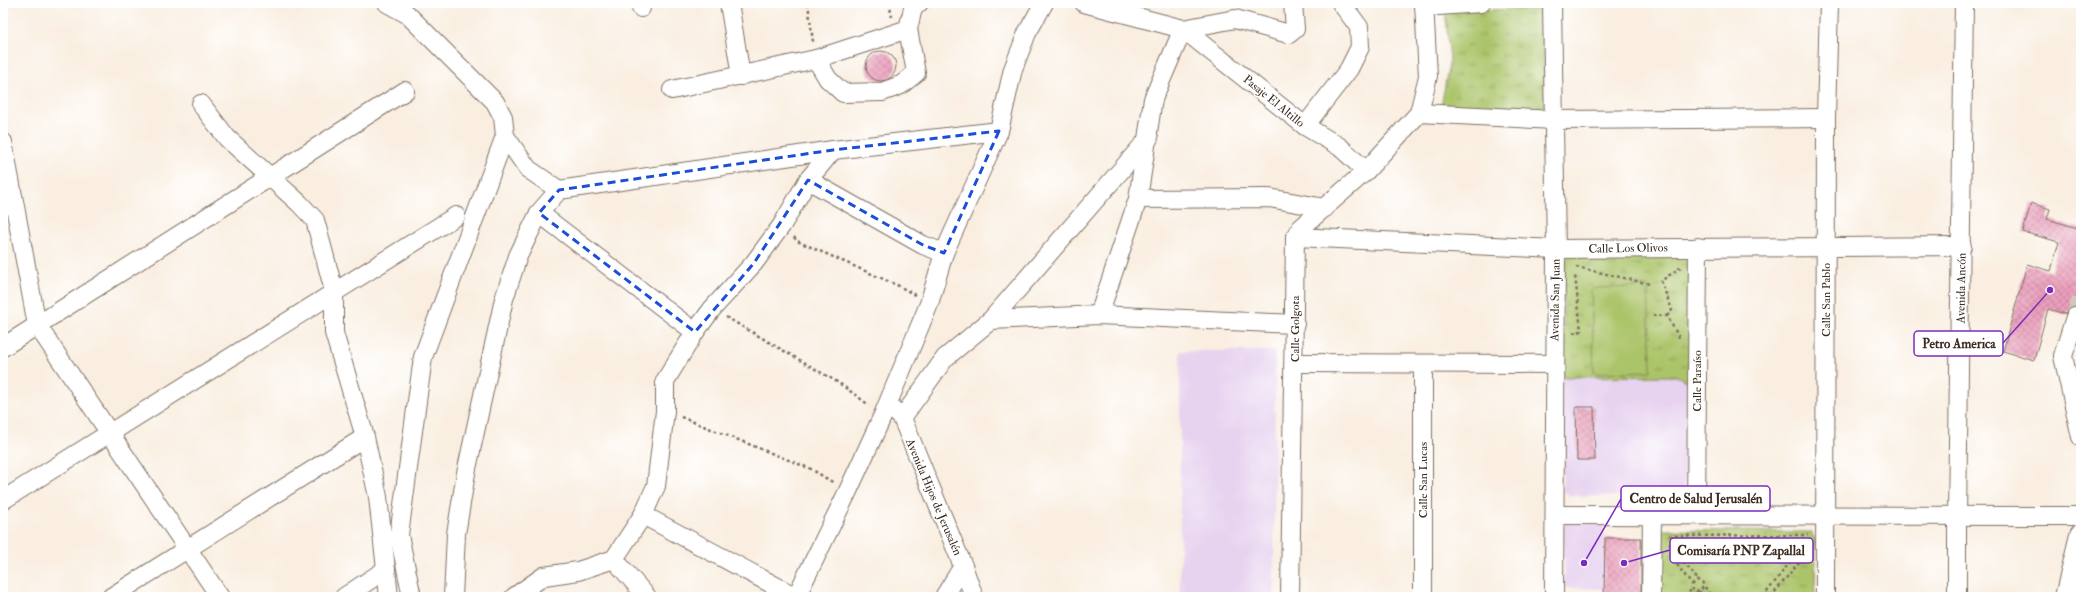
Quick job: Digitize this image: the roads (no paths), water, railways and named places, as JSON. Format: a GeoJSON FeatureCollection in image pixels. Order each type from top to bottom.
{"type":"FeatureCollection","features":[{"type":"Feature","properties":{"kind":"main road"},"geometry":{"type":"LineString","coordinates":[[2066,597],[2081,535]]}},
{"type":"Feature","properties":{"kind":"street"},"geometry":{"type":"LineString","coordinates":[[387,3],[407,14],[495,102],[503,117],[505,136],[423,357],[399,535],[412,597]]}},
{"type":"Feature","properties":{"kind":"street"},"geometry":{"type":"LineString","coordinates":[[729,3],[741,76]]}},
{"type":"Feature","properties":{"kind":"street"},"geometry":{"type":"LineString","coordinates":[[816,59],[828,79],[843,93],[882,92],[902,85],[916,73],[908,29],[913,8],[919,3]]}},
{"type":"Feature","properties":{"kind":"street"},"geometry":{"type":"LineString","coordinates":[[643,515],[796,597],[848,491],[929,304],[944,253],[999,131],[1012,69],[1027,33],[1044,3]]}},
{"type":"Feature","properties":{"kind":"street"},"geometry":{"type":"LineString","coordinates":[[1084,3],[1183,29],[1235,19],[1289,34],[1295,29],[1293,3]]}},
{"type":"Feature","properties":{"kind":"street"},"geometry":{"type":"LineString","coordinates":[[1306,126],[1349,69],[1360,47],[1359,27],[1341,3]]}},
{"type":"Feature","properties":{"kind":"street"},"geometry":{"type":"LineString","coordinates":[[1295,237],[1301,228],[1366,171],[1419,113],[1428,76],[1424,5],[1481,3]]}},
{"type":"Feature","properties":{"kind":"street","name":"Avenida San Juan"},"geometry":{"type":"LineString","coordinates":[[1552,3],[1556,258],[1554,364],[1554,597]]}},
{"type":"Feature","properties":{"kind":"street","name":"Calle San Pablo"},"geometry":{"type":"LineString","coordinates":[[1826,597],[1826,118],[1829,3]]}},
{"type":"Feature","properties":{"kind":"street","name":"Avenida Ancón"},"geometry":{"type":"LineString","coordinates":[[1957,597],[1964,3]]}},
{"type":"Feature","properties":{"kind":"street"},"geometry":{"type":"LineString","coordinates":[[672,90],[816,59],[908,29]]}},
{"type":"Feature","properties":{"kind":"street"},"geometry":{"type":"LineString","coordinates":[[1100,315],[1138,199],[1149,138],[1153,99],[1183,29]]}},
{"type":"Feature","properties":{"kind":"street","name":"Pasaje El Altillo"},"geometry":{"type":"LineString","coordinates":[[1183,29],[1306,126],[1340,147],[1366,171]]}},
{"type":"Feature","properties":{"kind":"street"},"geometry":{"type":"LineString","coordinates":[[3,347],[405,91]]}},
{"type":"Feature","properties":{"kind":"street"},"geometry":{"type":"LineString","coordinates":[[201,104],[227,138],[269,178],[299,203],[315,220],[334,291],[334,333],[365,437],[378,497],[389,597]]}},
{"type":"Feature","properties":{"kind":"street"},"geometry":{"type":"LineString","coordinates":[[1419,113],[1555,120],[1826,118]]}},
{"type":"Feature","properties":{"kind":"street"},"geometry":{"type":"LineString","coordinates":[[453,597],[456,534],[466,473],[504,299],[518,256],[539,213],[559,190],[833,150],[999,131]]}},
{"type":"Feature","properties":{"kind":"street"},"geometry":{"type":"LineString","coordinates":[[505,136],[528,169],[559,190]]}},
{"type":"Feature","properties":{"kind":"street"},"geometry":{"type":"LineString","coordinates":[[902,418],[945,358],[991,320],[1149,138]]}},
{"type":"Feature","properties":{"kind":"street"},"geometry":{"type":"LineString","coordinates":[[3,142],[8,196],[37,325],[220,597]]}},
{"type":"Feature","properties":{"kind":"street"},"geometry":{"type":"LineString","coordinates":[[514,597],[544,576],[578,571],[614,559],[643,515],[656,486],[665,411],[665,381],[695,332],[712,309],[754,263],[782,225],[808,180],[833,150]]}},
{"type":"Feature","properties":{"kind":"street"},"geometry":{"type":"LineString","coordinates":[[808,180],[923,245],[944,253]]}},
{"type":"Feature","properties":{"kind":"street"},"geometry":{"type":"LineString","coordinates":[[1138,199],[1268,198],[1325,208]]}},
{"type":"Feature","properties":{"kind":"street"},"geometry":{"type":"LineString","coordinates":[[539,213],[695,332]]}},
{"type":"Feature","properties":{"kind":"street"},"geometry":{"type":"LineString","coordinates":[[3,500],[334,291],[456,216]]}},
{"type":"Feature","properties":{"kind":"street","name":"Calle Los Olivos"},"geometry":{"type":"LineString","coordinates":[[1295,237],[1556,258],[1698,255],[1826,247],[1962,246]]}},
{"type":"Feature","properties":{"kind":"street","name":"Calle Golgota"},"geometry":{"type":"LineString","coordinates":[[1290,597],[1295,363],[1295,237]]}},
{"type":"Feature","properties":{"kind":"street","name":"Calle Paraíso"},"geometry":{"type":"LineString","coordinates":[[1696,516],[1698,255]]}},
{"type":"Feature","properties":{"kind":"street"},"geometry":{"type":"LineString","coordinates":[[991,320],[1100,315],[1295,324]]}},
{"type":"Feature","properties":{"kind":"street"},"geometry":{"type":"LineString","coordinates":[[2075,317],[2063,356],[2081,437]]}},
{"type":"Feature","properties":{"kind":"street"},"geometry":{"type":"LineString","coordinates":[[1295,363],[1554,364]]}},
{"type":"Feature","properties":{"kind":"street","name":"Calle San Lucas"},"geometry":{"type":"LineString","coordinates":[[1423,364],[1424,597]]}},
{"type":"Feature","properties":{"kind":"street","name":"Avenida Hijos de Jerusalén"},"geometry":{"type":"LineString","coordinates":[[885,408],[902,418],[963,566],[974,597]]}},
{"type":"Feature","properties":{"kind":"street"},"geometry":{"type":"LineString","coordinates":[[111,597],[365,437]]}},
{"type":"Feature","properties":{"kind":"street"},"geometry":{"type":"LineString","coordinates":[[1555,515],[1957,517],[2081,516]]}},
{"type":"Feature","properties":{"kind":"street"},"geometry":{"type":"LineString","coordinates":[[1651,597],[1652,515]]}},
{"type":"Feature","properties":{"kind":"street"},"geometry":{"type":"LineString","coordinates":[[614,559],[647,597]]}},
{"type":"Feature","properties":{"kind":"street"},"geometry":{"type":"LineString","coordinates":[[944,597],[963,566]]}},
{"type":"Feature","properties":{"kind":"street"},"geometry":{"type":"LineString","coordinates":[[344,597],[386,570]]}},
{"type":"Feature","properties":{"kind":"tunnel"},"geometry":{"type":"LineString","coordinates":[[2075,317],[2081,298]]}},
{"type":"Feature","properties":{"kind":"place","name":"Petro America"},"geometry":{"type":"Point","coordinates":[2050,290]}},
{"type":"Feature","properties":{"kind":"place","name":"Centro de Salud Jerusalén"},"geometry":{"type":"Point","coordinates":[1584,563]}},
{"type":"Feature","properties":{"kind":"place","name":"Comisaría PNP Zapallal"},"geometry":{"type":"Point","coordinates":[1624,563]}}]}
